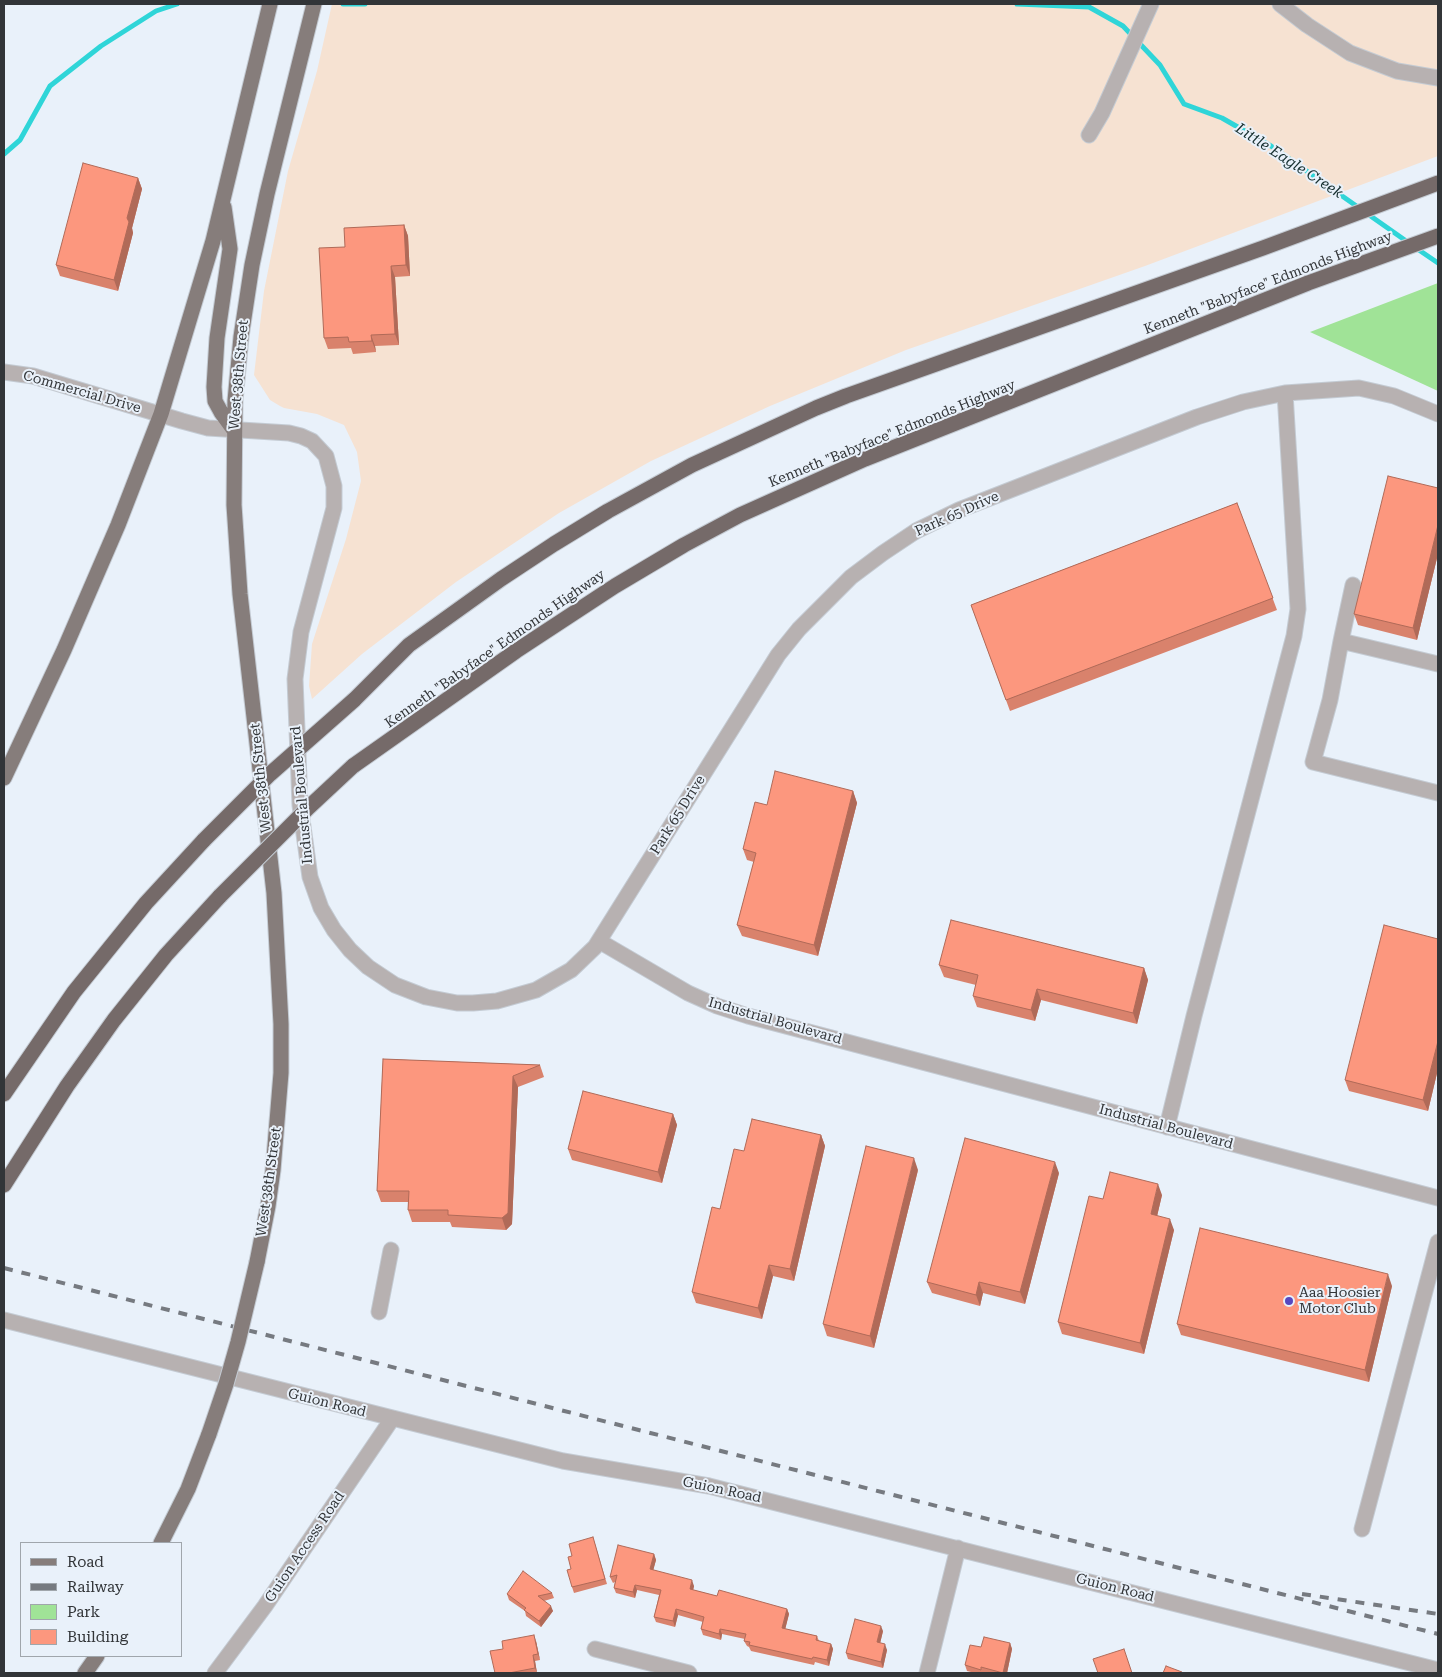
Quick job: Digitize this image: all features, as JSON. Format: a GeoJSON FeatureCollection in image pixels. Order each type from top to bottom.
{"type":"FeatureCollection","features":[{"type":"Feature","properties":{"kind":"highway"},"geometry":{"type":"LineString","coordinates":[[4,1094],[74,992],[146,903],[204,840],[270,774],[354,700],[409,645],[501,579],[554,544],[608,510],[692,465],[846,396],[1263,248],[1438,183]]}},
{"type":"Feature","properties":{"kind":"highway","name":"Kenneth \"Babyface\" Edmonds Highway"},"geometry":{"type":"LineString","coordinates":[[4,1185],[67,1086],[114,1020],[166,955],[220,896],[353,766],[516,650],[614,586],[740,515],[865,459],[1308,283],[1438,236]]}},
{"type":"Feature","properties":{"kind":"main road"},"geometry":{"type":"LineString","coordinates":[[4,778],[64,650],[118,525],[161,414],[198,293],[270,4]]}},
{"type":"Feature","properties":{"kind":"main road","name":"West 38th Street"},"geometry":{"type":"LineString","coordinates":[[162,1542],[188,1489],[209,1434],[238,1342],[257,1262],[273,1170],[281,1073],[281,1024],[274,893],[240,594],[234,505],[234,430],[241,337],[252,264],[267,194],[314,4]]}},
{"type":"Feature","properties":{"kind":"main road"},"geometry":{"type":"LineString","coordinates":[[223,198],[230,249],[217,338],[214,387],[215,401],[234,430]]}},
{"type":"Feature","properties":{"kind":"main road"},"geometry":{"type":"LineString","coordinates":[[85,1673],[96,1657]]}},
{"type":"Feature","properties":{"kind":"street"},"geometry":{"type":"LineString","coordinates":[[1090,135],[1102,113],[1151,4]]}},
{"type":"Feature","properties":{"kind":"street"},"geometry":{"type":"LineString","coordinates":[[1280,4],[1307,25],[1350,53],[1397,71],[1438,78]]}},
{"type":"Feature","properties":{"kind":"street","name":"Commercial Drive"},"geometry":{"type":"LineString","coordinates":[[4,372],[33,376],[161,414]]}},
{"type":"Feature","properties":{"kind":"street","name":"Park 65 Drive"},"geometry":{"type":"LineString","coordinates":[[599,941],[778,655],[799,629],[851,577],[916,531],[959,510],[1197,417],[1243,402],[1285,393],[1358,388],[1394,396],[1438,414]]}},
{"type":"Feature","properties":{"kind":"street"},"geometry":{"type":"LineString","coordinates":[[1168,1127],[1194,1016],[1294,636],[1298,609],[1285,393]]}},
{"type":"Feature","properties":{"kind":"street","name":"Industrial Boulevard"},"geometry":{"type":"LineString","coordinates":[[161,414],[200,426],[289,433],[301,436],[312,441],[326,456],[332,475],[335,497],[334,508],[301,632],[296,661],[295,690],[300,805],[305,849],[314,893],[334,930],[350,950],[368,967],[395,985],[426,997],[457,1003],[497,1001],[536,990],[558,979],[584,959],[599,941],[674,986],[732,1011],[1438,1198]]}},
{"type":"Feature","properties":{"kind":"street"},"geometry":{"type":"LineString","coordinates":[[1352,585],[1330,700],[1313,762],[1438,793]]}},
{"type":"Feature","properties":{"kind":"street"},"geometry":{"type":"LineString","coordinates":[[1341,641],[1438,664]]}},
{"type":"Feature","properties":{"kind":"street"},"geometry":{"type":"LineString","coordinates":[[1362,1529],[1438,1242]]}},
{"type":"Feature","properties":{"kind":"street"},"geometry":{"type":"LineString","coordinates":[[379,1312],[391,1250]]}},
{"type":"Feature","properties":{"kind":"street","name":"Guion Road"},"geometry":{"type":"LineString","coordinates":[[4,1320],[562,1462],[709,1486],[1438,1670]]}},
{"type":"Feature","properties":{"kind":"street","name":"Guion Access Road"},"geometry":{"type":"LineString","coordinates":[[215,1673],[265,1606],[392,1419]]}},
{"type":"Feature","properties":{"kind":"street"},"geometry":{"type":"LineString","coordinates":[[928,1673],[958,1548]]}},
{"type":"Feature","properties":{"kind":"street"},"geometry":{"type":"LineString","coordinates":[[595,1649],[689,1673]]}},
{"type":"Feature","properties":{"kind":"shaded area"},"geometry":{"type":"Polygon","coordinates":[[[332,4],[1438,4],[1438,156],[1145,266],[906,350],[770,406],[651,461],[559,513],[456,582],[362,654],[312,699],[309,686],[312,644],[346,539],[361,481],[357,452],[344,425],[317,414],[280,406],[270,400],[254,375],[264,291],[288,171],[317,71],[332,4]]]}},
{"type":"Feature","properties":{"kind":"green space"},"geometry":{"type":"Polygon","coordinates":[[[1438,283],[1438,391],[1310,332],[1438,283]]]}},
{"type":"Feature","properties":{"kind":"building"},"geometry":{"type":"Polygon","coordinates":[[[83,163],[138,178],[127,218],[129,222],[114,280],[56,265],[83,163]]]}},
{"type":"Feature","properties":{"kind":"building"},"geometry":{"type":"Polygon","coordinates":[[[404,225],[406,265],[391,266],[395,334],[371,335],[372,341],[349,342],[348,337],[324,338],[319,248],[345,247],[344,228],[404,225]]]}},
{"type":"Feature","properties":{"kind":"building"},"geometry":{"type":"Polygon","coordinates":[[[1388,476],[1438,488],[1438,525],[1413,628],[1354,614],[1388,476]]]}},
{"type":"Feature","properties":{"kind":"building"},"geometry":{"type":"Polygon","coordinates":[[[1237,503],[1273,598],[1006,700],[971,605],[1237,503]]]}},
{"type":"Feature","properties":{"kind":"building"},"geometry":{"type":"Polygon","coordinates":[[[775,771],[853,791],[814,945],[737,925],[756,853],[743,849],[755,802],[767,805],[775,771]]]}},
{"type":"Feature","properties":{"kind":"building"},"geometry":{"type":"Polygon","coordinates":[[[951,920],[1144,968],[1133,1013],[1037,989],[1031,1010],[973,996],[978,975],[939,965],[951,920]]]}},
{"type":"Feature","properties":{"kind":"building"},"geometry":{"type":"Polygon","coordinates":[[[1384,925],[1438,939],[1438,1041],[1423,1100],[1345,1080],[1384,925]]]}},
{"type":"Feature","properties":{"kind":"building"},"geometry":{"type":"Polygon","coordinates":[[[383,1059],[540,1065],[513,1076],[508,1213],[502,1218],[448,1215],[448,1210],[408,1210],[409,1191],[377,1191],[383,1059]]]}},
{"type":"Feature","properties":{"kind":"building"},"geometry":{"type":"Polygon","coordinates":[[[583,1091],[673,1114],[658,1172],[568,1149],[583,1091]]]}},
{"type":"Feature","properties":{"kind":"building"},"geometry":{"type":"Polygon","coordinates":[[[752,1119],[821,1135],[790,1269],[769,1265],[758,1308],[692,1292],[712,1207],[720,1209],[734,1149],[744,1151],[752,1119]]]}},
{"type":"Feature","properties":{"kind":"building"},"geometry":{"type":"Polygon","coordinates":[[[965,1138],[1055,1162],[1020,1292],[979,1282],[976,1295],[927,1282],[965,1138]]]}},
{"type":"Feature","properties":{"kind":"building"},"geometry":{"type":"Polygon","coordinates":[[[866,1146],[914,1158],[870,1336],[823,1324],[866,1146]]]}},
{"type":"Feature","properties":{"kind":"building"},"geometry":{"type":"Polygon","coordinates":[[[1110,1172],[1158,1184],[1151,1214],[1170,1219],[1140,1343],[1058,1322],[1089,1196],[1103,1199],[1110,1172]]]}},
{"type":"Feature","properties":{"kind":"building","name":"Aaa Hoosier Motor Club"},"geometry":{"type":"Polygon","coordinates":[[[1200,1228],[1388,1274],[1365,1370],[1177,1324],[1200,1228]]]}},
{"type":"Feature","properties":{"kind":"building"},"geometry":{"type":"Polygon","coordinates":[[[593,1537],[605,1579],[572,1587],[567,1570],[571,1569],[568,1557],[572,1556],[569,1544],[593,1537]]]}},
{"type":"Feature","properties":{"kind":"building"},"geometry":{"type":"Polygon","coordinates":[[[618,1545],[654,1554],[650,1569],[692,1580],[690,1589],[717,1596],[719,1590],[787,1609],[782,1628],[817,1636],[816,1640],[831,1644],[827,1660],[813,1657],[812,1659],[749,1645],[750,1642],[744,1641],[746,1634],[720,1629],[719,1634],[701,1629],[704,1617],[676,1609],[673,1621],[654,1617],[661,1590],[635,1585],[633,1592],[614,1588],[617,1575],[610,1577],[618,1545]]]}},
{"type":"Feature","properties":{"kind":"building"},"geometry":{"type":"Polygon","coordinates":[[[523,1571],[552,1593],[538,1596],[551,1606],[539,1621],[524,1610],[526,1608],[507,1594],[523,1571]]]}},
{"type":"Feature","properties":{"kind":"building"},"geometry":{"type":"Polygon","coordinates":[[[855,1619],[881,1626],[877,1642],[885,1644],[881,1662],[846,1653],[855,1619]]]}},
{"type":"Feature","properties":{"kind":"building"},"geometry":{"type":"Polygon","coordinates":[[[534,1635],[538,1654],[533,1655],[535,1668],[509,1673],[495,1673],[490,1651],[503,1649],[502,1641],[534,1635]]]}},
{"type":"Feature","properties":{"kind":"building"},"geometry":{"type":"Polygon","coordinates":[[[984,1637],[1010,1643],[1003,1673],[981,1667],[981,1670],[965,1665],[970,1645],[981,1647],[984,1637]]]}},
{"type":"Feature","properties":{"kind":"building"},"geometry":{"type":"Polygon","coordinates":[[[1124,1649],[1132,1673],[1098,1673],[1093,1659],[1124,1649]]]}},
{"type":"Feature","properties":{"kind":"building"},"geometry":{"type":"Polygon","coordinates":[[[1166,1666],[1182,1672],[1182,1673],[1163,1673],[1166,1666]]]}},
{"type":"Feature","properties":{"kind":"waterway","name":"Little Eagle Creek"},"geometry":{"type":"LineString","coordinates":[[4,154],[20,140],[50,86],[101,46],[156,11],[177,4]]}},
{"type":"Feature","properties":{"kind":"waterway","name":"Little Eagle Creek"},"geometry":{"type":"LineString","coordinates":[[343,4],[365,4]]}},
{"type":"Feature","properties":{"kind":"waterway","name":"Little Eagle Creek"},"geometry":{"type":"LineString","coordinates":[[1017,4],[1089,7],[1123,26],[1160,65],[1184,104],[1222,118],[1271,146],[1409,243]]}},
{"type":"Feature","properties":{"kind":"waterway","name":"Little Eagle Creek"},"geometry":{"type":"LineString","coordinates":[[1416,248],[1438,263]]}},
{"type":"Feature","properties":{"kind":"railway"},"geometry":{"type":"LineString","coordinates":[[4,1268],[1438,1634]]}},
{"type":"Feature","properties":{"kind":"railway"},"geometry":{"type":"LineString","coordinates":[[1302,1594],[1438,1614]]}},
{"type":"Feature","properties":{"kind":"place","name":"Aaa Hoosier Motor Club"},"geometry":{"type":"Point","coordinates":[1289,1301]}}]}
